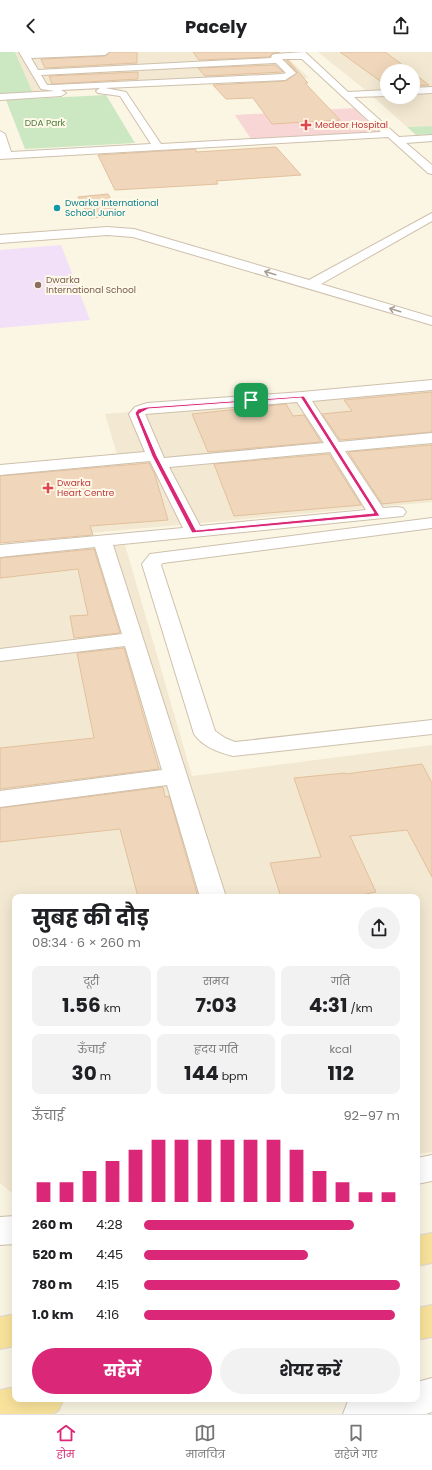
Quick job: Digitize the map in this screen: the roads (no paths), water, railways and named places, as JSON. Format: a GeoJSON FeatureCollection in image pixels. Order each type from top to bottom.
{"type":"FeatureCollection","features":[{"type":"Feature","properties":{"kind":"main road"},"geometry":{"type":"LineString","coordinates":[[420,1250],[432,1248]]}},
{"type":"Feature","properties":{"kind":"main road"},"geometry":{"type":"LineString","coordinates":[[420,1323],[432,1321]]}},
{"type":"Feature","properties":{"kind":"main road"},"geometry":{"type":"LineString","coordinates":[[0,1327],[12,1329]]}},
{"type":"Feature","properties":{"kind":"main road"},"geometry":{"type":"LineString","coordinates":[[0,1333],[12,1331]]}},
{"type":"Feature","properties":{"kind":"main road"},"geometry":{"type":"LineString","coordinates":[[0,1408],[31,1402]]}},
{"type":"Feature","properties":{"kind":"street"},"geometry":{"type":"LineString","coordinates":[[24,54],[104,52]]}},
{"type":"Feature","properties":{"kind":"street"},"geometry":{"type":"LineString","coordinates":[[24,54],[44,87],[48,88],[117,88],[290,75],[292,73],[274,56]]}},
{"type":"Feature","properties":{"kind":"street"},"geometry":{"type":"LineString","coordinates":[[36,73],[303,54],[346,95],[431,169]]}},
{"type":"Feature","properties":{"kind":"street"},"geometry":{"type":"LineString","coordinates":[[0,97],[109,91],[117,88]]}},
{"type":"Feature","properties":{"kind":"street"},"geometry":{"type":"LineString","coordinates":[[117,88],[123,94],[158,147]]}},
{"type":"Feature","properties":{"kind":"street"},"geometry":{"type":"LineString","coordinates":[[420,91],[432,90]]}},
{"type":"Feature","properties":{"kind":"street"},"geometry":{"type":"LineString","coordinates":[[346,95],[380,93]]}},
{"type":"Feature","properties":{"kind":"street"},"geometry":{"type":"LineString","coordinates":[[0,134],[3,156],[158,147],[395,137],[432,138]]}},
{"type":"Feature","properties":{"kind":"street"},"geometry":{"type":"LineString","coordinates":[[310,285],[432,216]]}},
{"type":"Feature","properties":{"kind":"street"},"geometry":{"type":"LineString","coordinates":[[0,232],[110,225],[138,226],[164,231],[394,297]]}},
{"type":"Feature","properties":{"kind":"street"},"geometry":{"type":"LineString","coordinates":[[0,240],[107,231],[134,233],[432,322]]}},
{"type":"Feature","properties":{"kind":"street"},"geometry":{"type":"LineString","coordinates":[[194,532],[156,460],[137,414],[140,410],[147,408],[432,385]]}},
{"type":"Feature","properties":{"kind":"street"},"geometry":{"type":"LineString","coordinates":[[302,396],[378,514]]}},
{"type":"Feature","properties":{"kind":"street"},"geometry":{"type":"LineString","coordinates":[[0,470],[156,460],[432,438]]}},
{"type":"Feature","properties":{"kind":"street"},"geometry":{"type":"LineString","coordinates":[[0,551],[432,509]]}},
{"type":"Feature","properties":{"kind":"street"},"geometry":{"type":"LineString","coordinates":[[432,522],[157,558],[151,564],[205,734],[217,743],[233,749],[432,727]]}},
{"type":"Feature","properties":{"kind":"street"},"geometry":{"type":"LineString","coordinates":[[103,542],[213,894]]}},
{"type":"Feature","properties":{"kind":"street"},"geometry":{"type":"LineString","coordinates":[[0,655],[133,639]]}},
{"type":"Feature","properties":{"kind":"street"},"geometry":{"type":"LineString","coordinates":[[0,799],[176,776]]}},
{"type":"Feature","properties":{"kind":"street"},"geometry":{"type":"LineString","coordinates":[[420,1170],[432,1168]]}},
{"type":"Feature","properties":{"kind":"street"},"geometry":{"type":"LineString","coordinates":[[0,1231],[12,1230]]}},
{"type":"Feature","properties":{"kind":"street"},"geometry":{"type":"LineString","coordinates":[[420,1398],[432,1395]]}},
{"type":"Feature","properties":{"kind":"street"},"geometry":{"type":"LineString","coordinates":[[361,1414],[406,1402]]}},
{"type":"Feature","properties":{"kind":"place","name":"Medeor Hospital"},"geometry":{"type":"Point","coordinates":[306,125]}},
{"type":"Feature","properties":{"kind":"place","name":"Dwarka International School Junior"},"geometry":{"type":"Point","coordinates":[57,208]}},
{"type":"Feature","properties":{"kind":"place","name":"Dwarka International School"},"geometry":{"type":"Point","coordinates":[38,285]}},
{"type":"Feature","properties":{"kind":"place","name":"Dwarka Heart Centre"},"geometry":{"type":"Point","coordinates":[48,488]}},
{"type":"Feature","properties":{"kind":"park label","name":"DDA Park"},"geometry":{"type":"Point","coordinates":[45,123]}}]}
